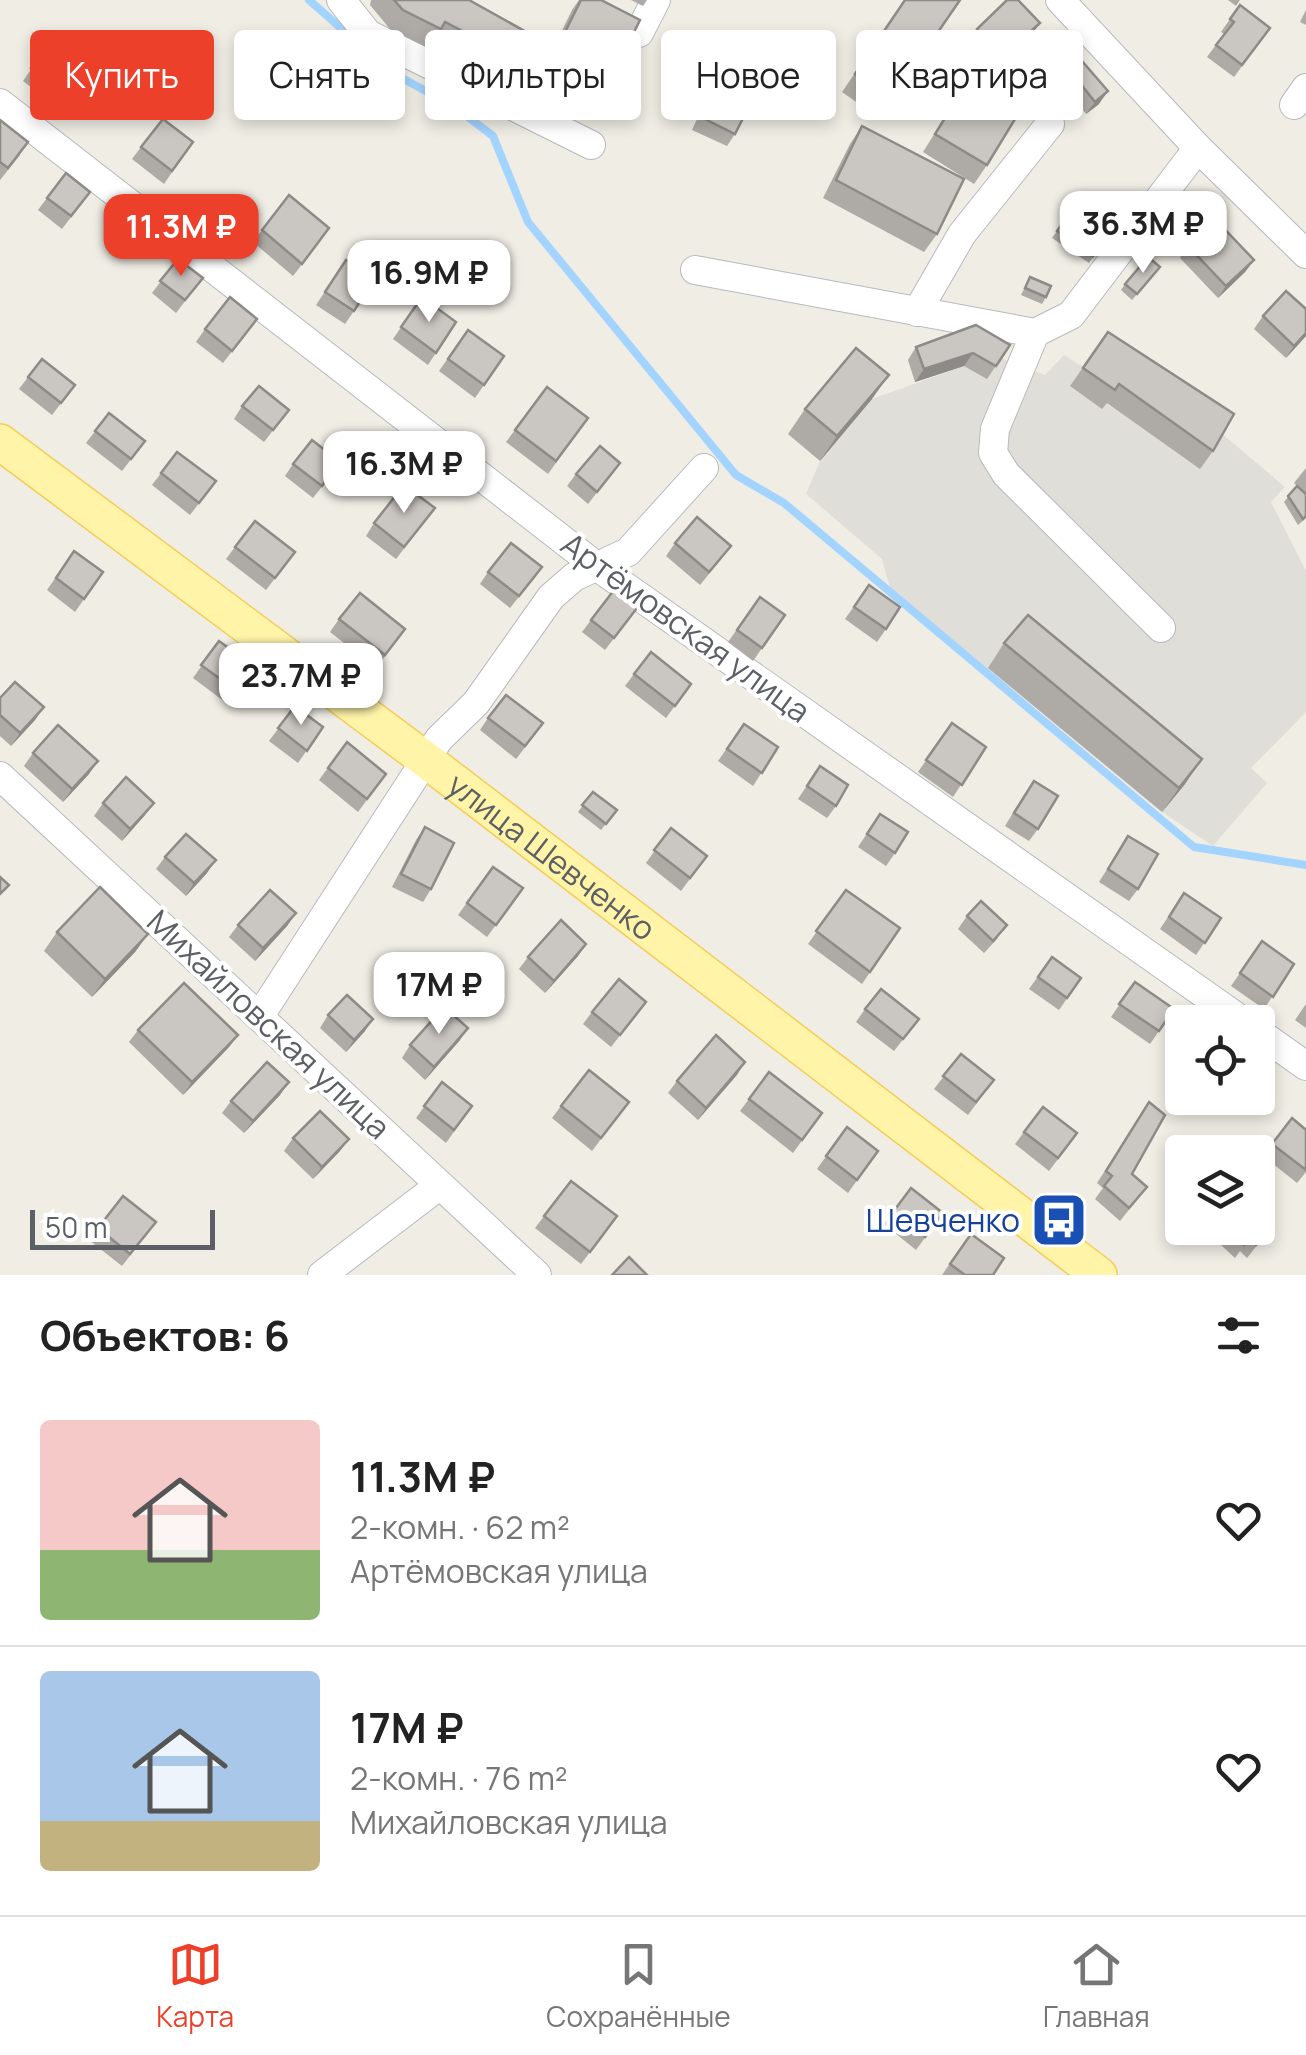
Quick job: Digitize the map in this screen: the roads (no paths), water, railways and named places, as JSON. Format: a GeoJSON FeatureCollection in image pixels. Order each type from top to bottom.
{"type":"FeatureCollection","features":[{"type":"Feature","properties":{"kind":"main road","name":"улица Шевченко"},"geometry":{"type":"LineString","coordinates":[[0,442],[426,760],[1099,1275]]}},
{"type":"Feature","properties":{"kind":"street"},"geometry":{"type":"LineString","coordinates":[[341,0],[368,34],[591,145]]}},
{"type":"Feature","properties":{"kind":"street"},"geometry":{"type":"LineString","coordinates":[[640,30],[656,0]]}},
{"type":"Feature","properties":{"kind":"street"},"geometry":{"type":"LineString","coordinates":[[1060,0],[1198,148],[1306,254]]}},
{"type":"Feature","properties":{"kind":"street","name":"Артёмовская улица"},"geometry":{"type":"LineString","coordinates":[[0,102],[600,568],[1220,1005]]}},
{"type":"Feature","properties":{"kind":"street"},"geometry":{"type":"LineString","coordinates":[[917,312],[962,234],[1050,124]]}},
{"type":"Feature","properties":{"kind":"street"},"geometry":{"type":"LineString","coordinates":[[695,270],[1035,333],[1071,315],[1198,148]]}},
{"type":"Feature","properties":{"kind":"street"},"geometry":{"type":"LineString","coordinates":[[1035,333],[995,429],[993,453],[1006,474],[1161,628]]}},
{"type":"Feature","properties":{"kind":"street"},"geometry":{"type":"LineString","coordinates":[[260,1014],[439,739],[476,703],[551,597],[574,577],[628,552],[704,468]]}},
{"type":"Feature","properties":{"kind":"street","name":"Михайловская улица"},"geometry":{"type":"LineString","coordinates":[[0,776],[537,1275]]}},
{"type":"Feature","properties":{"kind":"street"},"geometry":{"type":"LineString","coordinates":[[1275,1044],[1306,1066]]}},
{"type":"Feature","properties":{"kind":"street"},"geometry":{"type":"LineString","coordinates":[[322,1275],[440,1185]]}},
{"type":"Feature","properties":{"kind":"waterway"},"geometry":{"type":"LineString","coordinates":[[309,0],[391,72],[455,107],[493,136],[528,222],[736,475],[784,503],[1194,847],[1306,865]]}},
{"type":"Feature","properties":{"kind":"place","name":"Шевченко"},"geometry":{"type":"Point","coordinates":[1059,1220]}}]}
